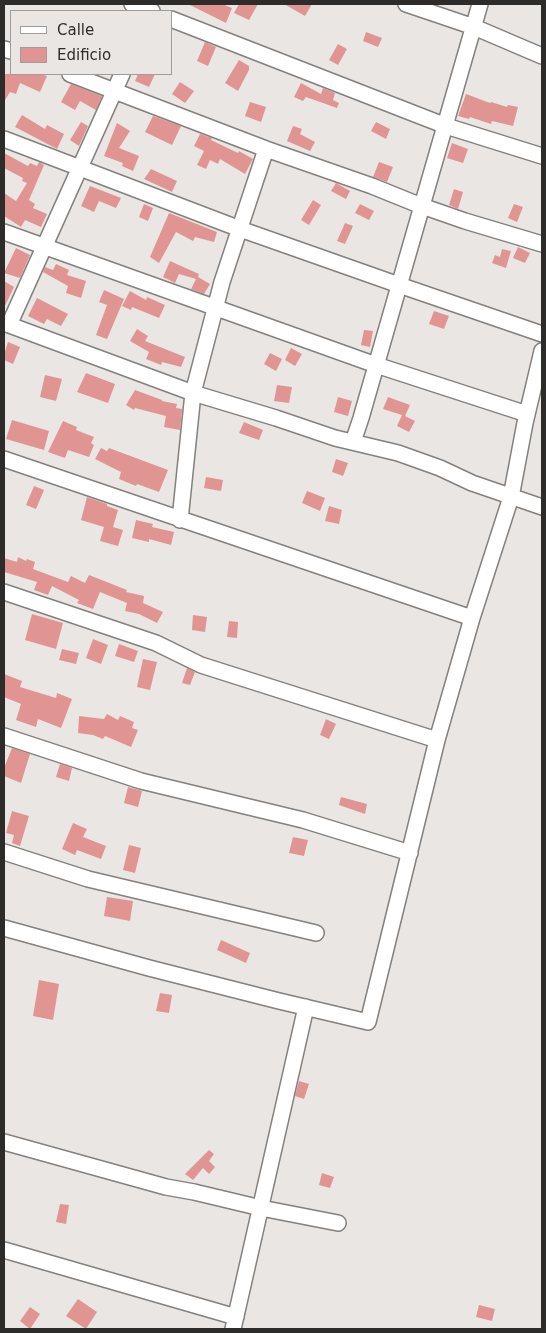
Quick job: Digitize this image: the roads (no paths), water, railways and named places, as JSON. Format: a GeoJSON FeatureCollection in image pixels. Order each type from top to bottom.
{"type":"FeatureCollection","features":[{"type":"Feature","properties":{"kind":"street"},"geometry":{"type":"LineString","coordinates":[[132,4],[149,10]]}},
{"type":"Feature","properties":{"kind":"street"},"geometry":{"type":"LineString","coordinates":[[406,4],[474,27],[542,56]]}},
{"type":"Feature","properties":{"kind":"street"},"geometry":{"type":"LineString","coordinates":[[353,442],[480,4]]}},
{"type":"Feature","properties":{"kind":"street"},"geometry":{"type":"LineString","coordinates":[[172,19],[446,126],[542,156]]}},
{"type":"Feature","properties":{"kind":"street"},"geometry":{"type":"LineString","coordinates":[[73,75],[266,149],[365,183],[422,206],[542,244]]}},
{"type":"Feature","properties":{"kind":"street"},"geometry":{"type":"LineString","coordinates":[[122,75],[6,324],[193,393],[335,438],[398,453],[440,468],[472,484],[542,507]]}},
{"type":"Feature","properties":{"kind":"street"},"geometry":{"type":"LineString","coordinates":[[4,139],[240,229],[399,286],[542,334]]}},
{"type":"Feature","properties":{"kind":"street"},"geometry":{"type":"LineString","coordinates":[[180,520],[193,393],[222,282],[266,149]]}},
{"type":"Feature","properties":{"kind":"street"},"geometry":{"type":"LineString","coordinates":[[4,232],[376,365],[527,414]]}},
{"type":"Feature","properties":{"kind":"street"},"geometry":{"type":"LineString","coordinates":[[4,928],[149,968],[368,1022],[438,740],[472,618],[510,497],[542,350]]}},
{"type":"Feature","properties":{"kind":"street"},"geometry":{"type":"LineString","coordinates":[[4,459],[472,618]]}},
{"type":"Feature","properties":{"kind":"street"},"geometry":{"type":"LineString","coordinates":[[4,592],[156,643],[201,665],[438,740]]}},
{"type":"Feature","properties":{"kind":"street"},"geometry":{"type":"LineString","coordinates":[[4,736],[141,781],[303,820],[410,853]]}},
{"type":"Feature","properties":{"kind":"street"},"geometry":{"type":"LineString","coordinates":[[4,852],[88,879],[316,933]]}},
{"type":"Feature","properties":{"kind":"street"},"geometry":{"type":"LineString","coordinates":[[4,1250],[235,1323],[306,1007]]}},
{"type":"Feature","properties":{"kind":"street"},"geometry":{"type":"LineString","coordinates":[[4,1142],[166,1188],[194,1192],[261,1208],[338,1223]]}}]}
